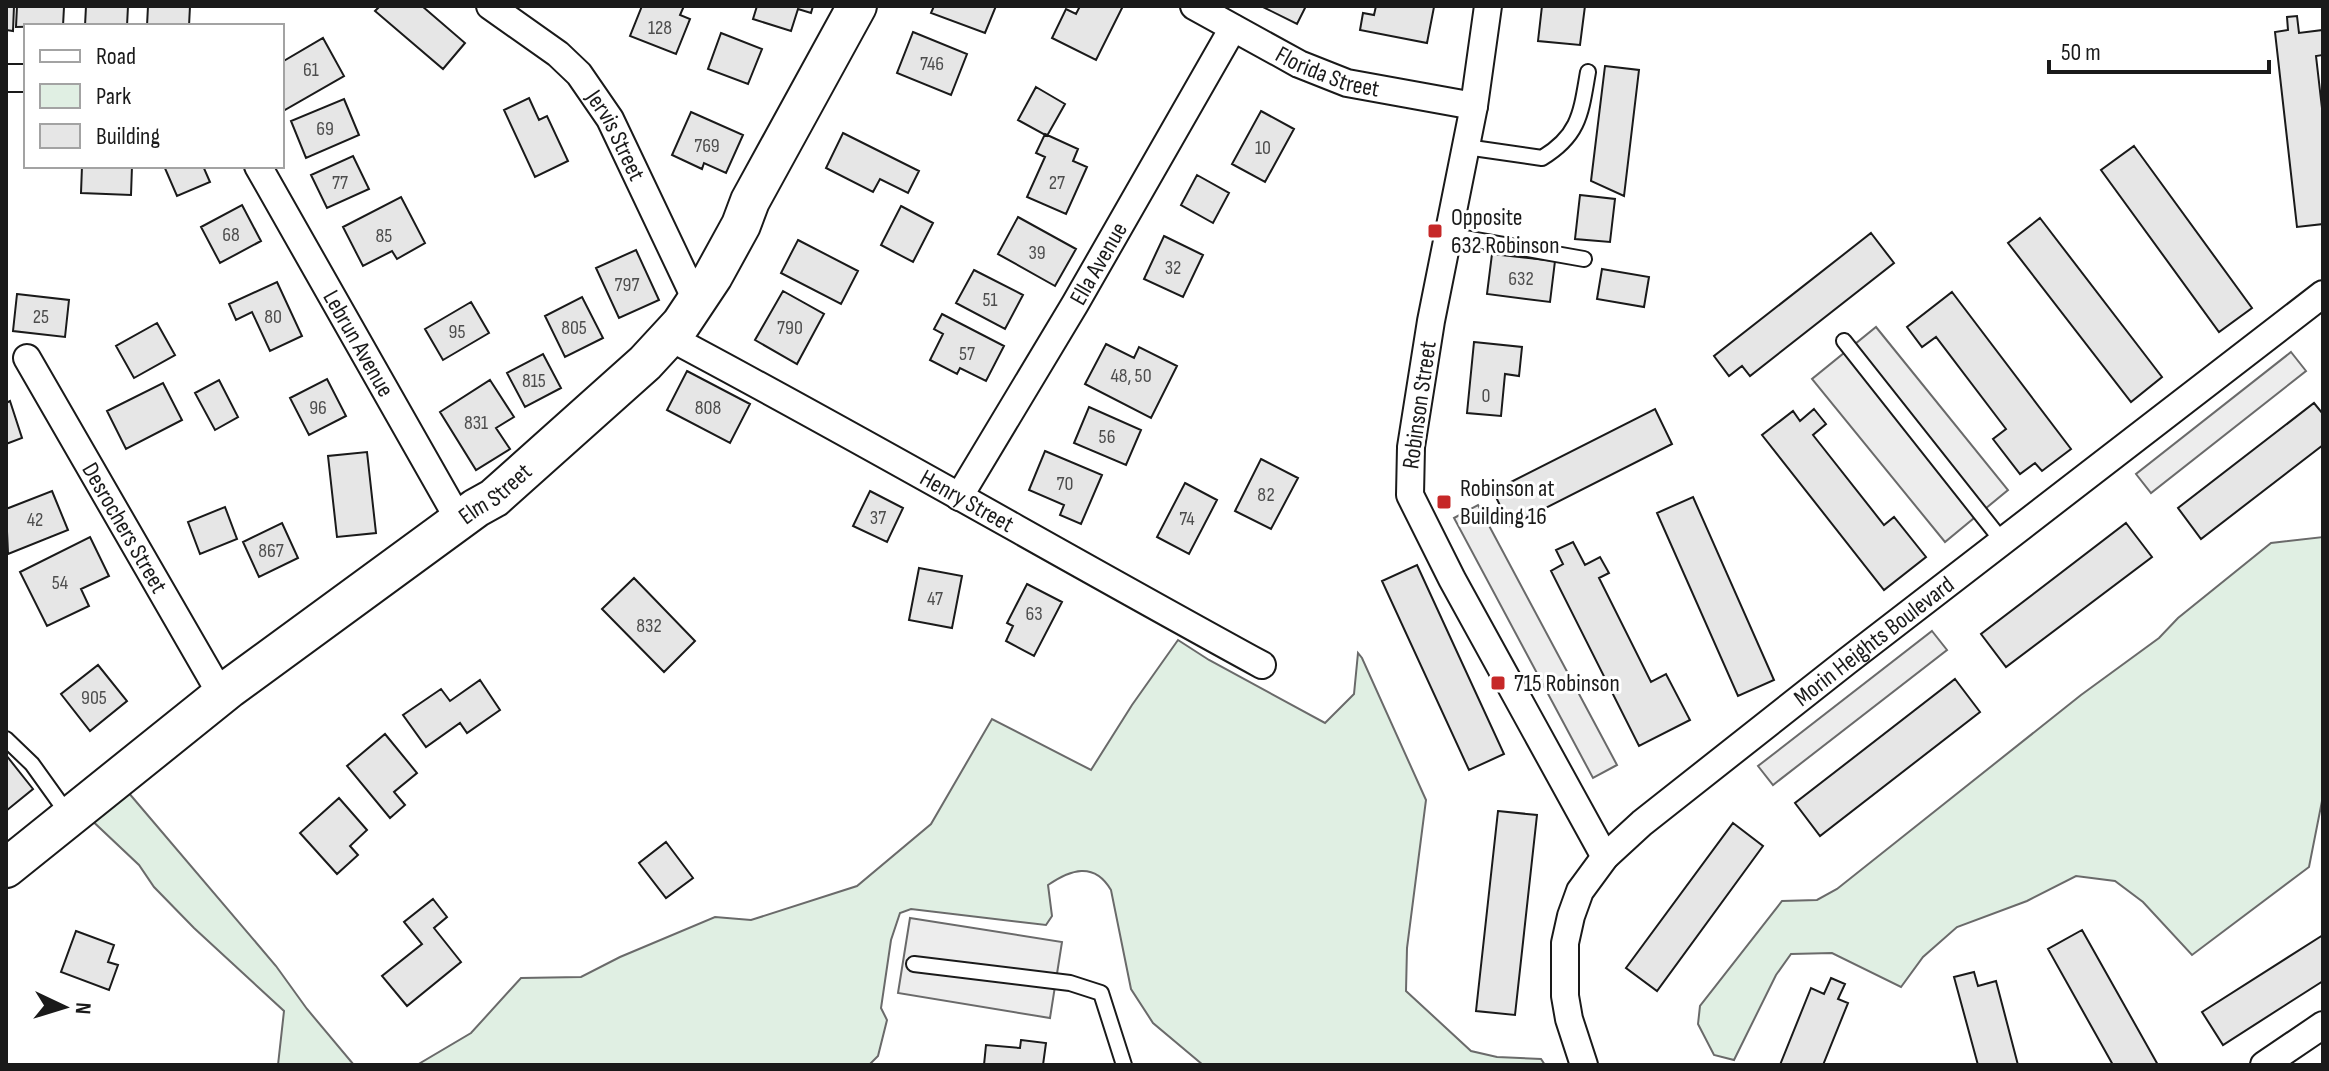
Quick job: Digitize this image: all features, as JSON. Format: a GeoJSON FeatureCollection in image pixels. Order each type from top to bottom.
{"type":"FeatureCollection","features":[{"type":"Feature","properties":{"kind":"street","name":"Jervis Street"},"geometry":{"type":"LineString","coordinates":[[490,6],[558,54],[579,74],[610,119],[696,300]]}},
{"type":"Feature","properties":{"kind":"street","name":"Elm Street"},"geometry":{"type":"LineString","coordinates":[[6,868],[222,696],[459,520],[494,498],[645,363],[681,324],[727,251],[750,201],[857,6]]}},
{"type":"Feature","properties":{"kind":"street","name":"Florida Street"},"geometry":{"type":"LineString","coordinates":[[1194,6],[1299,64],[1347,83],[1474,106]]}},
{"type":"Feature","properties":{"kind":"street","name":"Robinson Street"},"geometry":{"type":"LineString","coordinates":[[1488,6],[1474,106],[1431,321],[1411,447],[1410,495],[1452,579],[1605,857]]}},
{"type":"Feature","properties":{"kind":"street","name":"Ella Avenue"},"geometry":{"type":"LineString","coordinates":[[959,497],[1075,304],[1233,28]]}},
{"type":"Feature","properties":{"kind":"street","name":"Lebrun Avenue"},"geometry":{"type":"LineString","coordinates":[[259,168],[459,520]]}},
{"type":"Feature","properties":{"kind":"street","name":"Morin Heights Boulevard"},"geometry":{"type":"LineString","coordinates":[[1584,1065],[1565,996],[1565,943],[1580,891],[1605,857],[1642,823],[1798,700],[2323,294]]}},
{"type":"Feature","properties":{"kind":"street","name":"Henry Street"},"geometry":{"type":"LineString","coordinates":[[669,337],[832,424],[1074,563],[1262,665]]}},
{"type":"Feature","properties":{"kind":"street","name":"Desrochers Street"},"geometry":{"type":"LineString","coordinates":[[27,358],[222,696]]}},
{"type":"Feature","properties":{"kind":"street"},"geometry":{"type":"LineString","coordinates":[[2264,1065],[2323,1025]]}},
{"type":"Feature","properties":{"kind":"lane"},"geometry":{"type":"LineString","coordinates":[[1466,147],[1542,158],[1547,155],[1580,118],[1588,72]]}},
{"type":"Feature","properties":{"kind":"lane"},"geometry":{"type":"LineString","coordinates":[[1448,235],[1584,259]]}},
{"type":"Feature","properties":{"kind":"lane"},"geometry":{"type":"LineString","coordinates":[[1844,341],[2003,542]]}},
{"type":"Feature","properties":{"kind":"lane"},"geometry":{"type":"LineString","coordinates":[[6,739],[32,764],[70,817]]}},
{"type":"Feature","properties":{"kind":"lane"},"geometry":{"type":"LineString","coordinates":[[914,964],[1070,983],[1101,993],[1124,1065]]}},
{"type":"Feature","properties":{"kind":"green space"},"geometry":{"type":"Polygon","coordinates":[[[2323,537],[2323,796],[2309,867],[2192,955],[2143,902],[2115,881],[2076,876],[2027,901],[1957,927],[1923,957],[1901,987],[1832,953],[1791,954],[1776,975],[1734,1060],[1714,1055],[1698,1024],[1700,1006],[1782,901],[1817,900],[1837,889],[2081,695],[2159,638],[2178,618],[2271,543],[2323,537]]]}},
{"type":"Feature","properties":{"kind":"green space"},"geometry":{"type":"Polygon","coordinates":[[[1178,640],[1325,723],[1354,694],[1358,653],[1426,800],[1407,948],[1406,991],[1471,1051],[1497,1057],[1541,1059],[1545,1065],[1203,1065],[1153,1023],[1131,989],[1111,890],[1097,875],[1081,871],[1065,875],[1048,885],[1052,916],[1046,925],[911,909],[900,913],[891,940],[881,1008],[887,1020],[878,1056],[869,1065],[417,1065],[471,1033],[521,978],[581,977],[715,917],[751,920],[857,886],[931,824],[992,719],[1091,770],[1178,640]]]}},
{"type":"Feature","properties":{"kind":"green space"},"geometry":{"type":"Polygon","coordinates":[[[122,785],[276,966],[354,1065],[278,1065],[284,1011],[194,928],[154,887],[139,865],[84,813],[122,785]]]}},
{"type":"Feature","properties":{"kind":"shaded area"},"geometry":{"type":"Polygon","coordinates":[[[1876,327],[2008,490],[1945,542],[1812,379],[1876,327]]]}},
{"type":"Feature","properties":{"kind":"shaded area"},"geometry":{"type":"Polygon","coordinates":[[[2291,352],[2306,371],[2151,493],[2136,474],[2291,352]]]}},
{"type":"Feature","properties":{"kind":"shaded area"},"geometry":{"type":"Polygon","coordinates":[[[1478,505],[1617,765],[1593,778],[1454,518],[1478,505]]]}},
{"type":"Feature","properties":{"kind":"shaded area"},"geometry":{"type":"Polygon","coordinates":[[[1932,631],[1947,650],[1773,785],[1758,766],[1932,631]]]}},
{"type":"Feature","properties":{"kind":"shaded area"},"geometry":{"type":"Polygon","coordinates":[[[910,918],[1062,942],[1050,1018],[898,993],[910,918]]]}},
{"type":"Feature","properties":{"kind":"building"},"geometry":{"type":"Polygon","coordinates":[[[6,6],[14,6],[13,31],[6,30],[6,6]]]}},
{"type":"Feature","properties":{"kind":"building"},"geometry":{"type":"Polygon","coordinates":[[[17,6],[64,7],[63,24],[24,24],[24,27],[16,27],[17,6]]]}},
{"type":"Feature","properties":{"kind":"building"},"geometry":{"type":"Polygon","coordinates":[[[86,6],[128,6],[127,24],[85,24],[86,6]]]}},
{"type":"Feature","properties":{"kind":"building"},"geometry":{"type":"Polygon","coordinates":[[[148,6],[190,6],[189,24],[147,24],[148,6]]]}},
{"type":"Feature","properties":{"kind":"building"},"geometry":{"type":"Polygon","coordinates":[[[380,6],[422,6],[465,43],[443,69],[375,11],[380,6]]]}},
{"type":"Feature","properties":{"kind":"building"},"geometry":{"type":"Polygon","coordinates":[[[642,6],[684,6],[680,15],[690,19],[676,54],[630,36],[642,6]]]}},
{"type":"Feature","properties":{"kind":"building"},"geometry":{"type":"Polygon","coordinates":[[[757,6],[813,6],[811,13],[798,9],[791,31],[753,19],[757,6]]]}},
{"type":"Feature","properties":{"kind":"building"},"geometry":{"type":"Polygon","coordinates":[[[934,6],[996,6],[985,33],[931,13],[934,6]]]}},
{"type":"Feature","properties":{"kind":"building"},"geometry":{"type":"Polygon","coordinates":[[[1080,6],[1123,6],[1096,60],[1052,38],[1066,9],[1076,14],[1080,6]]]}},
{"type":"Feature","properties":{"kind":"building"},"geometry":{"type":"Polygon","coordinates":[[[1261,6],[1306,6],[1297,24],[1261,6]]]}},
{"type":"Feature","properties":{"kind":"building"},"geometry":{"type":"Polygon","coordinates":[[[1376,6],[1434,7],[1427,43],[1360,30],[1363,13],[1374,15],[1376,6]]]}},
{"type":"Feature","properties":{"kind":"building"},"geometry":{"type":"Polygon","coordinates":[[[1542,6],[1585,6],[1580,45],[1538,41],[1542,6]]]}},
{"type":"Feature","properties":{"kind":"building"},"geometry":{"type":"Polygon","coordinates":[[[2297,16],[2299,33],[2323,30],[2323,55],[2316,56],[2323,117],[2323,224],[2297,227],[2275,32],[2288,30],[2287,17],[2297,16]]]}},
{"type":"Feature","properties":{"kind":"building"},"geometry":{"type":"Polygon","coordinates":[[[913,32],[967,54],[951,95],[897,73],[913,32]]]}},
{"type":"Feature","properties":{"kind":"building"},"geometry":{"type":"Polygon","coordinates":[[[721,33],[762,49],[748,84],[708,69],[721,33]]]}},
{"type":"Feature","properties":{"kind":"building"},"geometry":{"type":"Polygon","coordinates":[[[323,38],[344,76],[284,110],[284,61],[323,38]]]}},
{"type":"Feature","properties":{"kind":"building"},"geometry":{"type":"Polygon","coordinates":[[[1605,66],[1639,70],[1624,196],[1591,181],[1605,66]]]}},
{"type":"Feature","properties":{"kind":"building"},"geometry":{"type":"Polygon","coordinates":[[[1036,87],[1065,104],[1047,136],[1018,120],[1036,87]]]}},
{"type":"Feature","properties":{"kind":"building"},"geometry":{"type":"Polygon","coordinates":[[[529,98],[539,120],[547,116],[568,161],[535,177],[504,110],[529,98]]]}},
{"type":"Feature","properties":{"kind":"building"},"geometry":{"type":"Polygon","coordinates":[[[344,99],[359,135],[306,158],[291,121],[344,99]]]}},
{"type":"Feature","properties":{"kind":"building"},"geometry":{"type":"Polygon","coordinates":[[[1261,111],[1294,129],[1265,182],[1232,164],[1261,111]]]}},
{"type":"Feature","properties":{"kind":"building"},"geometry":{"type":"Polygon","coordinates":[[[691,112],[743,135],[726,173],[704,163],[702,169],[672,155],[691,112]]]}},
{"type":"Feature","properties":{"kind":"building"},"geometry":{"type":"Polygon","coordinates":[[[843,133],[919,171],[908,193],[880,179],[873,192],[826,168],[843,133]]]}},
{"type":"Feature","properties":{"kind":"building"},"geometry":{"type":"Polygon","coordinates":[[[1045,134],[1078,149],[1073,161],[1087,167],[1066,214],[1027,197],[1045,157],[1036,153],[1045,134]]]}},
{"type":"Feature","properties":{"kind":"building"},"geometry":{"type":"Polygon","coordinates":[[[2134,146],[2252,308],[2219,332],[2101,170],[2134,146]]]}},
{"type":"Feature","properties":{"kind":"building"},"geometry":{"type":"Polygon","coordinates":[[[353,156],[369,189],[327,208],[311,175],[353,156]]]}},
{"type":"Feature","properties":{"kind":"building"},"geometry":{"type":"Polygon","coordinates":[[[82,168],[132,168],[131,195],[81,193],[82,168]]]}},
{"type":"Feature","properties":{"kind":"building"},"geometry":{"type":"Polygon","coordinates":[[[165,168],[204,168],[210,182],[177,196],[165,168]]]}},
{"type":"Feature","properties":{"kind":"building"},"geometry":{"type":"Polygon","coordinates":[[[1197,175],[1229,193],[1213,223],[1181,205],[1197,175]]]}},
{"type":"Feature","properties":{"kind":"building"},"geometry":{"type":"Polygon","coordinates":[[[1580,195],[1615,199],[1610,242],[1575,239],[1580,195]]]}},
{"type":"Feature","properties":{"kind":"building"},"geometry":{"type":"Polygon","coordinates":[[[401,197],[425,243],[397,259],[392,251],[363,266],[343,227],[401,197]]]}},
{"type":"Feature","properties":{"kind":"building"},"geometry":{"type":"Polygon","coordinates":[[[242,205],[261,241],[220,263],[201,227],[242,205]]]}},
{"type":"Feature","properties":{"kind":"building"},"geometry":{"type":"Polygon","coordinates":[[[901,206],[933,223],[913,262],[881,245],[901,206]]]}},
{"type":"Feature","properties":{"kind":"building"},"geometry":{"type":"Polygon","coordinates":[[[1018,217],[1076,249],[1055,286],[998,254],[1018,217]]]}},
{"type":"Feature","properties":{"kind":"building"},"geometry":{"type":"Polygon","coordinates":[[[2040,218],[2162,377],[2131,402],[2008,243],[2040,218]]]}},
{"type":"Feature","properties":{"kind":"building"},"geometry":{"type":"Polygon","coordinates":[[[1871,233],[1894,263],[1750,376],[1742,366],[1729,376],[1714,356],[1871,233]]]}},
{"type":"Feature","properties":{"kind":"building"},"geometry":{"type":"Polygon","coordinates":[[[1164,236],[1203,255],[1183,297],[1144,279],[1164,236]]]}},
{"type":"Feature","properties":{"kind":"building"},"geometry":{"type":"Polygon","coordinates":[[[798,240],[858,271],[841,304],[781,273],[798,240]]]}},
{"type":"Feature","properties":{"kind":"building"},"geometry":{"type":"Polygon","coordinates":[[[636,250],[659,300],[619,318],[596,268],[636,250]]]}},
{"type":"Feature","properties":{"kind":"building"},"geometry":{"type":"Polygon","coordinates":[[[1492,254],[1555,261],[1550,302],[1487,294],[1492,254]]]}},
{"type":"Feature","properties":{"kind":"building"},"geometry":{"type":"Polygon","coordinates":[[[1602,269],[1649,277],[1644,307],[1597,299],[1602,269]]]}},
{"type":"Feature","properties":{"kind":"building"},"geometry":{"type":"Polygon","coordinates":[[[974,270],[1023,295],[1005,329],[956,303],[974,270]]]}},
{"type":"Feature","properties":{"kind":"building"},"geometry":{"type":"Polygon","coordinates":[[[277,282],[302,336],[270,351],[252,312],[236,320],[229,304],[277,282]]]}},
{"type":"Feature","properties":{"kind":"building"},"geometry":{"type":"Polygon","coordinates":[[[783,291],[824,314],[797,364],[755,340],[783,291]]]}},
{"type":"Feature","properties":{"kind":"building"},"geometry":{"type":"Polygon","coordinates":[[[1952,292],[2071,449],[2042,471],[2035,463],[2020,474],[1993,439],[2006,429],[1936,337],[1922,347],[1907,327],[1952,292]]]}},
{"type":"Feature","properties":{"kind":"building"},"geometry":{"type":"Polygon","coordinates":[[[17,294],[69,300],[65,337],[13,331],[17,294]]]}},
{"type":"Feature","properties":{"kind":"building"},"geometry":{"type":"Polygon","coordinates":[[[582,297],[603,338],[565,357],[545,316],[582,297]]]}},
{"type":"Feature","properties":{"kind":"building"},"geometry":{"type":"Polygon","coordinates":[[[471,302],[489,333],[443,360],[425,329],[471,302]]]}},
{"type":"Feature","properties":{"kind":"building"},"geometry":{"type":"Polygon","coordinates":[[[942,314],[1004,346],[986,381],[960,368],[957,374],[930,360],[943,334],[934,329],[942,314]]]}},
{"type":"Feature","properties":{"kind":"building"},"geometry":{"type":"Polygon","coordinates":[[[157,323],[175,355],[134,378],[116,346],[157,323]]]}},
{"type":"Feature","properties":{"kind":"building"},"geometry":{"type":"Polygon","coordinates":[[[1474,342],[1522,347],[1519,376],[1505,374],[1501,416],[1467,413],[1474,342]]]}},
{"type":"Feature","properties":{"kind":"building"},"geometry":{"type":"Polygon","coordinates":[[[1106,344],[1134,358],[1139,347],[1177,366],[1151,418],[1085,384],[1106,344]]]}},
{"type":"Feature","properties":{"kind":"building"},"geometry":{"type":"Polygon","coordinates":[[[543,354],[561,388],[525,407],[507,373],[543,354]]]}},
{"type":"Feature","properties":{"kind":"building"},"geometry":{"type":"Polygon","coordinates":[[[687,371],[750,404],[730,443],[667,410],[687,371]]]}},
{"type":"Feature","properties":{"kind":"building"},"geometry":{"type":"Polygon","coordinates":[[[327,379],[346,416],[309,435],[290,398],[327,379]]]}},
{"type":"Feature","properties":{"kind":"building"},"geometry":{"type":"Polygon","coordinates":[[[219,380],[238,417],[215,430],[195,393],[219,380]]]}},
{"type":"Feature","properties":{"kind":"building"},"geometry":{"type":"Polygon","coordinates":[[[490,380],[514,417],[496,428],[510,449],[476,470],[440,412],[490,380]]]}},
{"type":"Feature","properties":{"kind":"building"},"geometry":{"type":"Polygon","coordinates":[[[163,383],[182,420],[126,449],[107,411],[163,383]]]}},
{"type":"Feature","properties":{"kind":"building"},"geometry":{"type":"Polygon","coordinates":[[[10,401],[22,438],[6,444],[6,403],[10,401]]]}},
{"type":"Feature","properties":{"kind":"building"},"geometry":{"type":"Polygon","coordinates":[[[2314,403],[2323,414],[2323,445],[2201,539],[2178,508],[2314,403]]]}},
{"type":"Feature","properties":{"kind":"building"},"geometry":{"type":"Polygon","coordinates":[[[1089,407],[1141,430],[1126,465],[1074,443],[1089,407]]]}},
{"type":"Feature","properties":{"kind":"building"},"geometry":{"type":"Polygon","coordinates":[[[1655,409],[1672,444],[1510,526],[1493,491],[1655,409]]]}},
{"type":"Feature","properties":{"kind":"building"},"geometry":{"type":"Polygon","coordinates":[[[1814,409],[1826,424],[1813,435],[1884,525],[1894,517],[1926,557],[1884,590],[1762,435],[1793,411],[1800,421],[1814,409]]]}},
{"type":"Feature","properties":{"kind":"building"},"geometry":{"type":"Polygon","coordinates":[[[1045,451],[1102,475],[1081,524],[1060,515],[1064,505],[1029,490],[1045,451]]]}},
{"type":"Feature","properties":{"kind":"building"},"geometry":{"type":"Polygon","coordinates":[[[367,452],[376,533],[337,537],[328,456],[367,452]]]}},
{"type":"Feature","properties":{"kind":"building"},"geometry":{"type":"Polygon","coordinates":[[[1261,459],[1298,478],[1271,529],[1235,511],[1261,459]]]}},
{"type":"Feature","properties":{"kind":"building"},"geometry":{"type":"Polygon","coordinates":[[[1185,483],[1217,500],[1189,554],[1157,537],[1185,483]]]}},
{"type":"Feature","properties":{"kind":"building"},"geometry":{"type":"Polygon","coordinates":[[[52,491],[68,530],[8,554],[6,509],[52,491]]]}},
{"type":"Feature","properties":{"kind":"building"},"geometry":{"type":"Polygon","coordinates":[[[870,491],[903,508],[887,542],[853,526],[870,491]]]}},
{"type":"Feature","properties":{"kind":"building"},"geometry":{"type":"Polygon","coordinates":[[[1693,497],[1774,680],[1738,696],[1657,513],[1693,497]]]}},
{"type":"Feature","properties":{"kind":"building"},"geometry":{"type":"Polygon","coordinates":[[[225,507],[237,539],[200,554],[188,522],[225,507]]]}},
{"type":"Feature","properties":{"kind":"building"},"geometry":{"type":"Polygon","coordinates":[[[282,523],[298,558],[259,577],[243,542],[282,523]]]}},
{"type":"Feature","properties":{"kind":"building"},"geometry":{"type":"Polygon","coordinates":[[[2126,523],[2152,557],[2006,667],[1981,634],[2126,523]]]}},
{"type":"Feature","properties":{"kind":"building"},"geometry":{"type":"Polygon","coordinates":[[[90,537],[109,576],[81,589],[89,606],[47,626],[20,572],[90,537]]]}},
{"type":"Feature","properties":{"kind":"building"},"geometry":{"type":"Polygon","coordinates":[[[1573,542],[1585,565],[1600,557],[1609,573],[1599,578],[1651,682],[1666,674],[1690,720],[1639,746],[1551,571],[1563,564],[1556,550],[1573,542]]]}},
{"type":"Feature","properties":{"kind":"building"},"geometry":{"type":"Polygon","coordinates":[[[1417,565],[1504,754],[1469,770],[1382,581],[1417,565]]]}},
{"type":"Feature","properties":{"kind":"building"},"geometry":{"type":"Polygon","coordinates":[[[919,568],[962,576],[952,628],[909,620],[919,568]]]}},
{"type":"Feature","properties":{"kind":"building"},"geometry":{"type":"Polygon","coordinates":[[[634,578],[695,641],[664,672],[602,609],[634,578]]]}},
{"type":"Feature","properties":{"kind":"building"},"geometry":{"type":"Polygon","coordinates":[[[1027,584],[1062,602],[1034,656],[1006,641],[1013,626],[1007,623],[1027,584]]]}},
{"type":"Feature","properties":{"kind":"building"},"geometry":{"type":"Polygon","coordinates":[[[98,665],[127,701],[90,731],[61,694],[98,665]]]}},
{"type":"Feature","properties":{"kind":"building"},"geometry":{"type":"Polygon","coordinates":[[[1955,679],[1980,712],[1820,836],[1795,803],[1955,679]]]}},
{"type":"Feature","properties":{"kind":"building"},"geometry":{"type":"Polygon","coordinates":[[[480,680],[500,710],[467,733],[460,723],[426,747],[403,715],[441,689],[450,701],[480,680]]]}},
{"type":"Feature","properties":{"kind":"building"},"geometry":{"type":"Polygon","coordinates":[[[385,734],[417,773],[394,792],[405,805],[390,818],[347,766],[385,734]]]}},
{"type":"Feature","properties":{"kind":"building"},"geometry":{"type":"Polygon","coordinates":[[[6,755],[33,789],[6,811],[6,755]]]}},
{"type":"Feature","properties":{"kind":"building"},"geometry":{"type":"Polygon","coordinates":[[[339,798],[367,830],[350,846],[358,855],[337,874],[300,833],[339,798]]]}},
{"type":"Feature","properties":{"kind":"building"},"geometry":{"type":"Polygon","coordinates":[[[1498,811],[1537,815],[1515,1015],[1476,1011],[1498,811]]]}},
{"type":"Feature","properties":{"kind":"building"},"geometry":{"type":"Polygon","coordinates":[[[1733,823],[1763,846],[1657,991],[1626,968],[1733,823]]]}},
{"type":"Feature","properties":{"kind":"building"},"geometry":{"type":"Polygon","coordinates":[[[666,842],[693,878],[666,898],[639,863],[666,842]]]}},
{"type":"Feature","properties":{"kind":"building"},"geometry":{"type":"Polygon","coordinates":[[[433,899],[447,917],[434,928],[461,962],[407,1006],[382,976],[422,944],[404,922],[433,899]]]}},
{"type":"Feature","properties":{"kind":"building"},"geometry":{"type":"Polygon","coordinates":[[[2082,930],[2158,1065],[2113,1065],[2048,949],[2082,930]]]}},
{"type":"Feature","properties":{"kind":"building"},"geometry":{"type":"Polygon","coordinates":[[[76,931],[114,945],[108,962],[118,965],[109,990],[61,972],[76,931]]]}},
{"type":"Feature","properties":{"kind":"building"},"geometry":{"type":"Polygon","coordinates":[[[2323,935],[2323,981],[2223,1045],[2202,1012],[2323,935]]]}},
{"type":"Feature","properties":{"kind":"building"},"geometry":{"type":"Polygon","coordinates":[[[1974,972],[1978,986],[1996,981],[2018,1065],[1978,1065],[1954,977],[1974,972]]]}},
{"type":"Feature","properties":{"kind":"building"},"geometry":{"type":"Polygon","coordinates":[[[1831,978],[1845,984],[1838,999],[1848,1003],[1823,1065],[1780,1065],[1811,988],[1824,994],[1831,978]]]}},
{"type":"Feature","properties":{"kind":"building"},"geometry":{"type":"Polygon","coordinates":[[[1021,1040],[1046,1043],[1043,1065],[984,1065],[986,1045],[1020,1048],[1021,1040]]]}},
{"type":"Feature","properties":{"kind":"place","name":"Opposite 632 Robinson"},"geometry":{"type":"Point","coordinates":[1435,231]}},
{"type":"Feature","properties":{"kind":"place","name":"Robinson at Building 16"},"geometry":{"type":"Point","coordinates":[1444,502]}},
{"type":"Feature","properties":{"kind":"place","name":"715 Robinson"},"geometry":{"type":"Point","coordinates":[1498,683]}}]}
